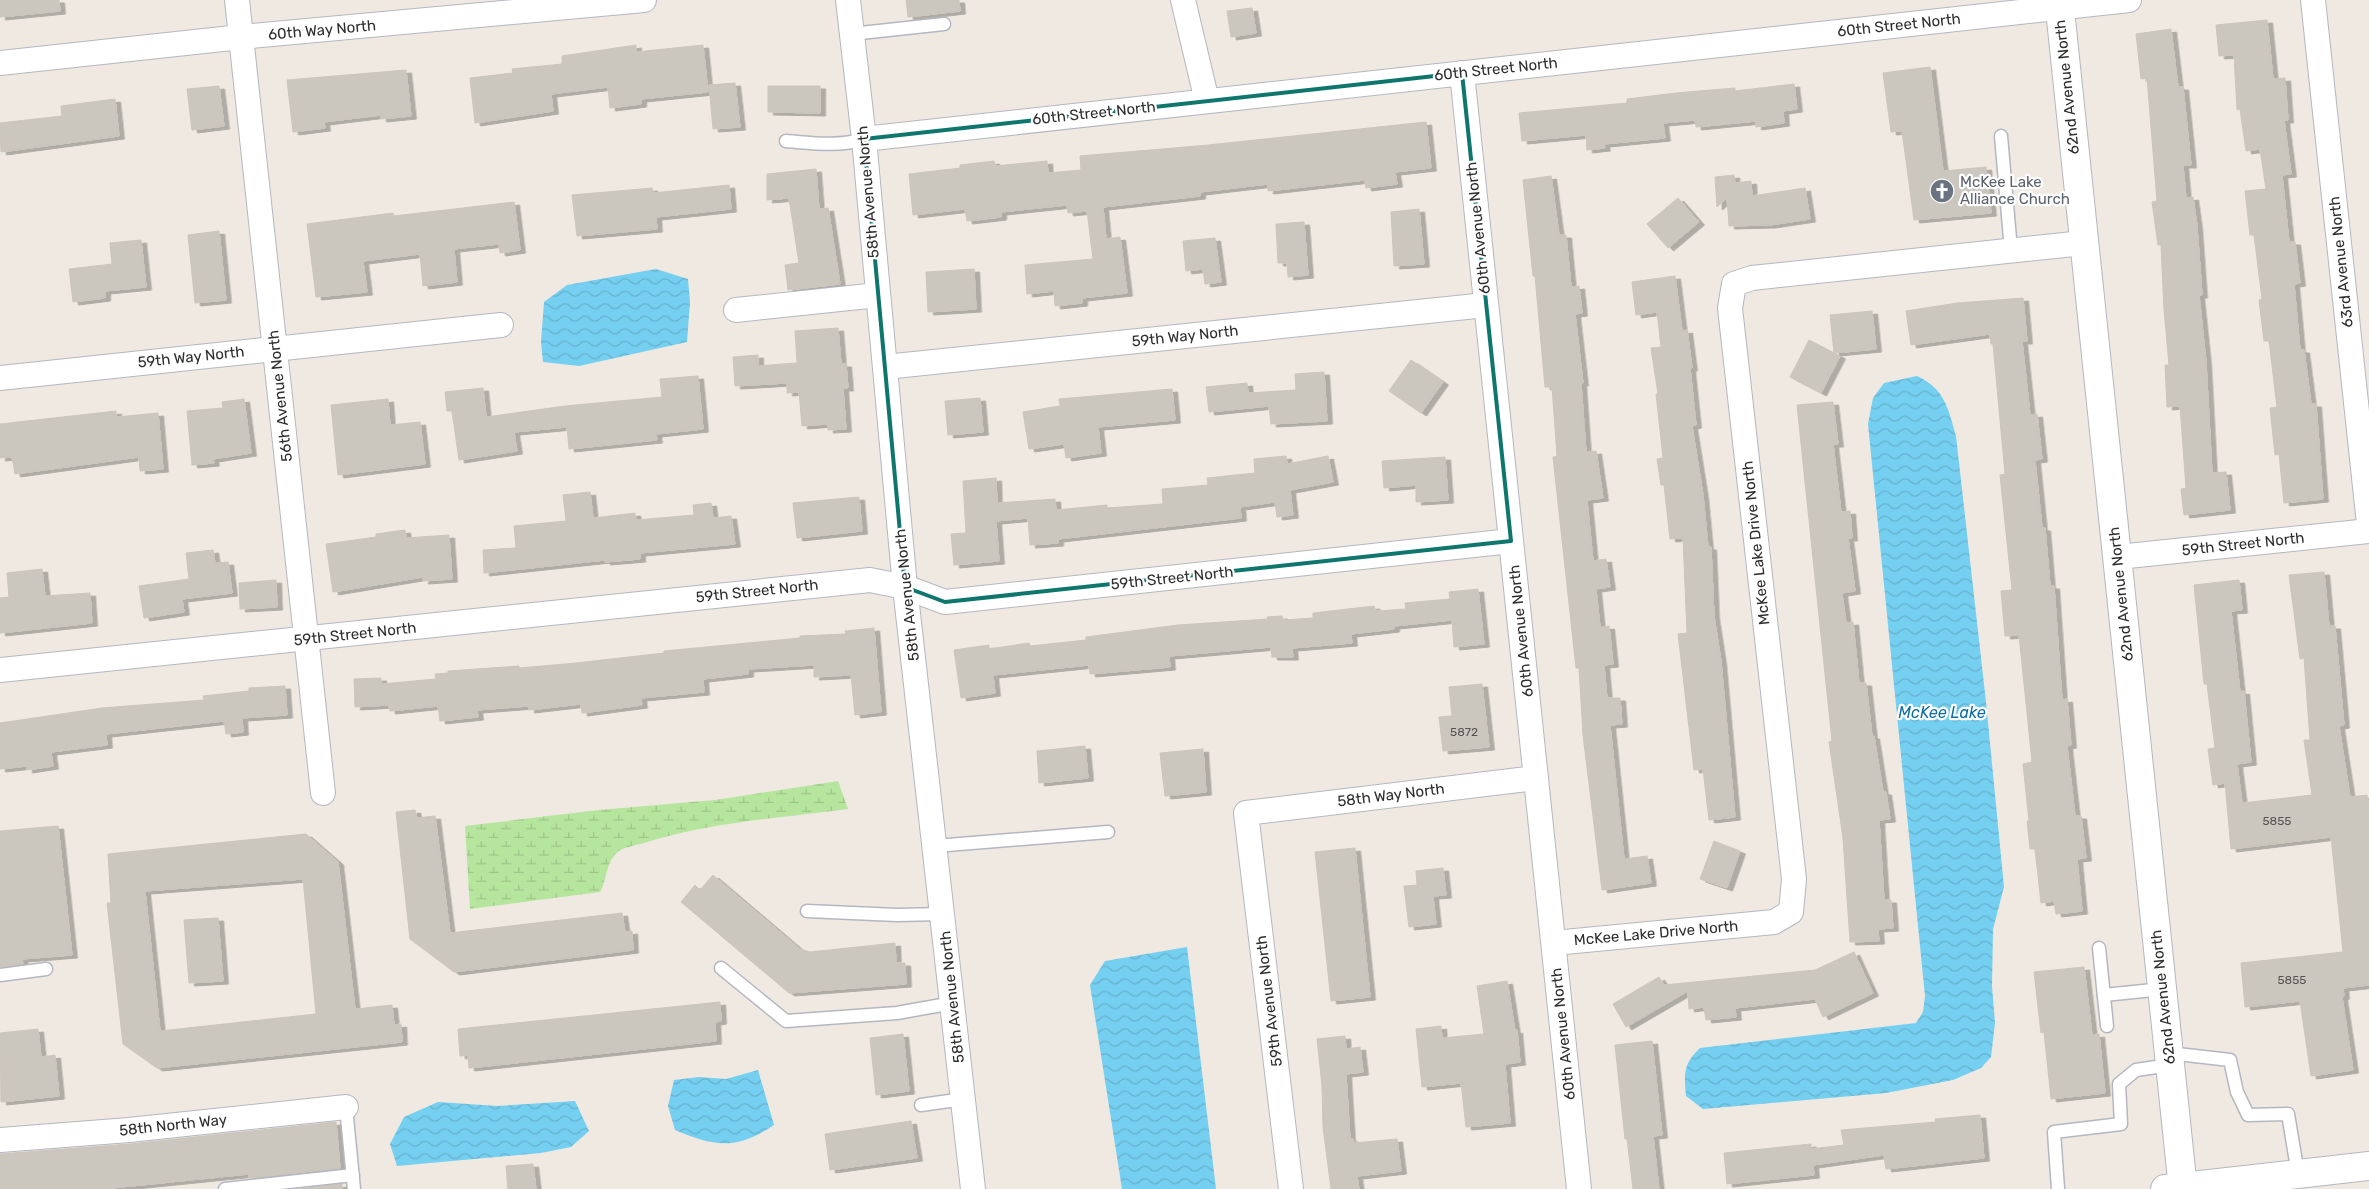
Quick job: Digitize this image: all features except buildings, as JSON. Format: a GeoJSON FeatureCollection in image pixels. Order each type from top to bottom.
{"type":"FeatureCollection","features":[{"type":"Feature","properties":{"kind":"street","name":"56th Avenue North"},"geometry":{"type":"LineString","coordinates":[[237,0],[323,793]]}},
{"type":"Feature","properties":{"kind":"street","name":"60th Way North"},"geometry":{"type":"LineString","coordinates":[[0,63],[241,37],[644,0]]}},
{"type":"Feature","properties":{"kind":"street","name":"58th Avenue North"},"geometry":{"type":"LineString","coordinates":[[848,0],[864,139],[906,587],[974,1189]]}},
{"type":"Feature","properties":{"kind":"street"},"geometry":{"type":"LineString","coordinates":[[1183,0],[1207,101]]}},
{"type":"Feature","properties":{"kind":"street","name":"60th Street North"},"geometry":{"type":"LineString","coordinates":[[864,139],[1462,73],[2059,4],[2129,0]]}},
{"type":"Feature","properties":{"kind":"street","name":"63rd Avenue North"},"geometry":{"type":"LineString","coordinates":[[2313,0],[2369,524]]}},
{"type":"Feature","properties":{"kind":"street","name":"62nd Avenue North"},"geometry":{"type":"LineString","coordinates":[[2059,4],[2170,1059],[2177,1188]]}},
{"type":"Feature","properties":{"kind":"street","name":"60th Avenue North"},"geometry":{"type":"LineString","coordinates":[[1462,73],[1579,1189]]}},
{"type":"Feature","properties":{"kind":"street","name":"McKee Lake Drive North"},"geometry":{"type":"LineString","coordinates":[[1554,943],[1774,922],[1791,912],[1794,879],[1730,308],[1734,284],[1752,278],[2083,242]]}},
{"type":"Feature","properties":{"kind":"street"},"geometry":{"type":"LineString","coordinates":[[736,310],[878,295]]}},
{"type":"Feature","properties":{"kind":"street","name":"59th Way North"},"geometry":{"type":"LineString","coordinates":[[885,367],[1486,305]]}},
{"type":"Feature","properties":{"kind":"street","name":"59th Way North"},"geometry":{"type":"LineString","coordinates":[[0,378],[501,325]]}},
{"type":"Feature","properties":{"kind":"street","name":"59th Street North"},"geometry":{"type":"LineString","coordinates":[[2118,557],[2369,531]]}},
{"type":"Feature","properties":{"kind":"street","name":"59th Street North"},"geometry":{"type":"LineString","coordinates":[[0,670],[870,580],[906,587],[945,602],[1511,541]]}},
{"type":"Feature","properties":{"kind":"street","name":"58th Way North"},"geometry":{"type":"LineString","coordinates":[[1246,812],[1536,778]]}},
{"type":"Feature","properties":{"kind":"street","name":"59th Avenue North"},"geometry":{"type":"LineString","coordinates":[[1246,812],[1291,1189]]}},
{"type":"Feature","properties":{"kind":"street","name":"58th North Way"},"geometry":{"type":"LineString","coordinates":[[0,1140],[130,1130],[346,1107]]}},
{"type":"Feature","properties":{"kind":"street"},"geometry":{"type":"LineString","coordinates":[[2177,1188],[2369,1166]]}},
{"type":"Feature","properties":{"kind":"lane"},"geometry":{"type":"LineString","coordinates":[[851,34],[944,24]]}},
{"type":"Feature","properties":{"kind":"lane"},"geometry":{"type":"LineString","coordinates":[[2001,136],[2011,250]]}},
{"type":"Feature","properties":{"kind":"lane"},"geometry":{"type":"LineString","coordinates":[[786,141],[828,144],[851,143],[864,139]]}},
{"type":"Feature","properties":{"kind":"lane"},"geometry":{"type":"LineString","coordinates":[[935,846],[1108,832]]}},
{"type":"Feature","properties":{"kind":"lane"},"geometry":{"type":"LineString","coordinates":[[807,911],[897,915],[942,914]]}},
{"type":"Feature","properties":{"kind":"lane"},"geometry":{"type":"LineString","coordinates":[[2099,948],[2107,1026]]}},
{"type":"Feature","properties":{"kind":"lane"},"geometry":{"type":"LineString","coordinates":[[721,968],[786,1021],[897,1013],[953,1003]]}},
{"type":"Feature","properties":{"kind":"lane"},"geometry":{"type":"LineString","coordinates":[[0,975],[46,969]]}},
{"type":"Feature","properties":{"kind":"lane"},"geometry":{"type":"LineString","coordinates":[[2104,995],[2163,989]]}},
{"type":"Feature","properties":{"kind":"lane"},"geometry":{"type":"LineString","coordinates":[[2058,1189],[2054,1132],[2121,1124],[2119,1084],[2136,1070],[2170,1059],[2230,1060],[2237,1092],[2248,1115],[2288,1114],[2298,1174]]}},
{"type":"Feature","properties":{"kind":"lane"},"geometry":{"type":"LineString","coordinates":[[921,1105],[963,1099]]}},
{"type":"Feature","properties":{"kind":"lane"},"geometry":{"type":"LineString","coordinates":[[346,1107],[354,1189]]}},
{"type":"Feature","properties":{"kind":"lane"},"geometry":{"type":"LineString","coordinates":[[225,1189],[353,1175]]}},
{"type":"Feature","properties":{"kind":"highlighted area"},"geometry":{"type":"Polygon","coordinates":[[[1462,73],[1511,541],[945,602],[905,587],[864,139],[1462,73]]]}},
{"type":"Feature","properties":{"kind":"green space"},"geometry":{"type":"Polygon","coordinates":[[[838,781],[848,809],[745,821],[669,836],[628,847],[614,855],[600,892],[470,909],[465,826],[599,810],[715,800],[838,781]]]}},
{"type":"Feature","properties":{"kind":"water"},"geometry":{"type":"Polygon","coordinates":[[[656,269],[688,279],[690,302],[687,342],[579,366],[543,362],[541,342],[544,302],[567,285],[656,269]]]}},
{"type":"Feature","properties":{"kind":"water","name":"McKee Lake"},"geometry":{"type":"Polygon","coordinates":[[[1917,376],[1940,393],[1948,408],[1956,436],[1986,702],[2004,887],[1993,929],[1992,986],[1995,1023],[1991,1057],[1981,1068],[1953,1080],[1886,1093],[1703,1109],[1686,1096],[1685,1081],[1690,1059],[1700,1048],[1916,1023],[1923,1012],[1925,996],[1868,424],[1873,398],[1884,383],[1917,376]]]}},
{"type":"Feature","properties":{"kind":"water"},"geometry":{"type":"Polygon","coordinates":[[[1187,947],[1216,1189],[1122,1189],[1090,985],[1105,961],[1187,947]]]}},
{"type":"Feature","properties":{"kind":"water"},"geometry":{"type":"Polygon","coordinates":[[[758,1070],[774,1125],[748,1139],[725,1143],[702,1140],[675,1130],[668,1106],[674,1080],[699,1077],[726,1079],[758,1070]]]}},
{"type":"Feature","properties":{"kind":"water"},"geometry":{"type":"Polygon","coordinates":[[[575,1101],[589,1131],[571,1147],[541,1153],[397,1166],[390,1144],[404,1117],[438,1102],[498,1106],[575,1101]]]}},
{"type":"Feature","properties":{"kind":"place","name":"McKee Lake Alliance Church"},"geometry":{"type":"Point","coordinates":[1942,191]}}]}
